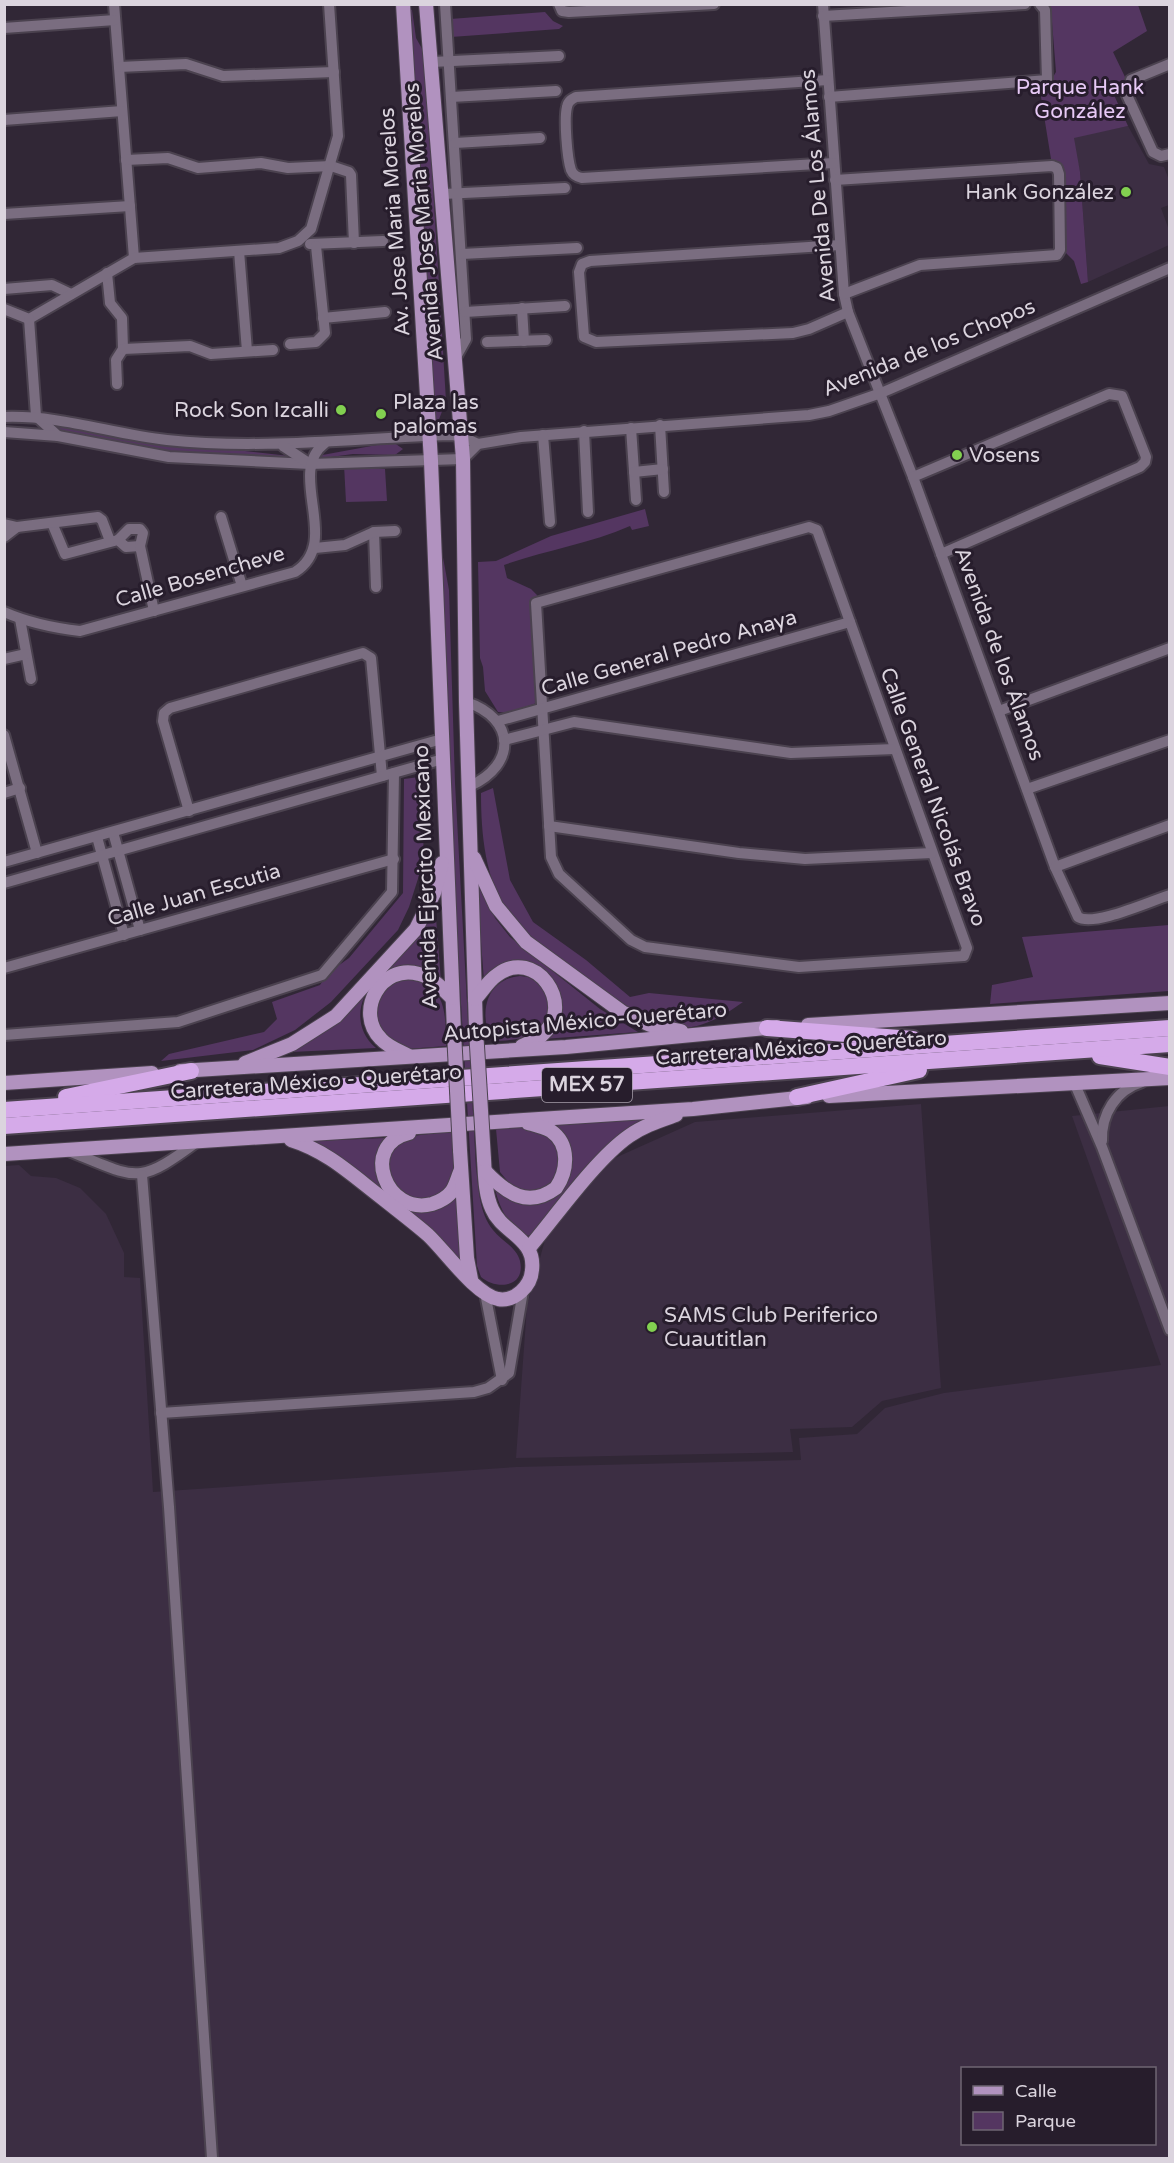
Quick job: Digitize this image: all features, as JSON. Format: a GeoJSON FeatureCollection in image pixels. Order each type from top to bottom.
{"type":"FeatureCollection","features":[{"type":"Feature","properties":{"kind":"highway"},"geometry":{"type":"LineString","coordinates":[[767,1028],[876,1034],[955,1051]]}},
{"type":"Feature","properties":{"kind":"highway","name":"Carretera México - Querétaro"},"geometry":{"type":"LineString","coordinates":[[4,1126],[955,1051],[1170,1028]]}},
{"type":"Feature","properties":{"kind":"highway","name":"Carretera México - Querétaro"},"geometry":{"type":"LineString","coordinates":[[4,1109],[955,1051],[1070,1052],[1170,1044]]}},
{"type":"Feature","properties":{"kind":"highway"},"geometry":{"type":"LineString","coordinates":[[797,1097],[955,1051]]}},
{"type":"Feature","properties":{"kind":"highway"},"geometry":{"type":"LineString","coordinates":[[1070,1052],[1170,1067]]}},
{"type":"Feature","properties":{"kind":"highway"},"geometry":{"type":"LineString","coordinates":[[4,1109],[191,1071]]}},
{"type":"Feature","properties":{"kind":"main road","name":"Av. Jose Maria Morelos"},"geometry":{"type":"LineString","coordinates":[[403,4],[429,436]]}},
{"type":"Feature","properties":{"kind":"main road"},"geometry":{"type":"LineString","coordinates":[[420,4],[423,21],[429,32]]}},
{"type":"Feature","properties":{"kind":"main road","name":"Avenida Jose Maria Morelos"},"geometry":{"type":"LineString","coordinates":[[426,4],[461,435]]}},
{"type":"Feature","properties":{"kind":"main road"},"geometry":{"type":"LineString","coordinates":[[283,1137],[326,1154],[427,1235],[485,1293],[500,1299],[523,1291],[532,1271],[529,1248],[499,1221],[491,1208],[485,1165],[476,1030],[470,849],[461,435]]}},
{"type":"Feature","properties":{"kind":"main road","name":"Avenida Ejército Mexicano"},"geometry":{"type":"LineString","coordinates":[[429,436],[452,998],[467,1258],[472,1281]]}},
{"type":"Feature","properties":{"kind":"main road"},"geometry":{"type":"LineString","coordinates":[[234,1068],[292,1044],[336,1016],[416,929],[434,893],[446,846]]}},
{"type":"Feature","properties":{"kind":"main road"},"geometry":{"type":"LineString","coordinates":[[470,849],[496,906],[526,942],[622,1012],[650,1025],[676,1031],[713,1033]]}},
{"type":"Feature","properties":{"kind":"main road"},"geometry":{"type":"LineString","coordinates":[[475,999],[497,974],[514,968],[531,970],[546,978],[554,996],[552,1021],[541,1037],[514,1050]]}},
{"type":"Feature","properties":{"kind":"main road"},"geometry":{"type":"LineString","coordinates":[[409,1056],[380,1039],[370,1019],[371,999],[376,989],[391,976],[411,972],[422,974],[452,998]]}},
{"type":"Feature","properties":{"kind":"main road","name":"Autopista México-Querétaro"},"geometry":{"type":"LineString","coordinates":[[4,1083],[514,1050],[767,1028],[1170,1003]]}},
{"type":"Feature","properties":{"kind":"main road"},"geometry":{"type":"LineString","coordinates":[[4,1154],[693,1109],[797,1097],[1170,1078]]}},
{"type":"Feature","properties":{"kind":"main road"},"geometry":{"type":"LineString","coordinates":[[529,1248],[609,1154],[628,1136],[649,1124],[693,1109]]}},
{"type":"Feature","properties":{"kind":"main road"},"geometry":{"type":"LineString","coordinates":[[485,1165],[502,1189],[515,1196],[533,1198],[556,1188],[565,1166],[565,1153],[560,1141],[551,1131],[523,1121]]}},
{"type":"Feature","properties":{"kind":"main road"},"geometry":{"type":"LineString","coordinates":[[431,1127],[399,1135],[386,1146],[381,1172],[392,1194],[408,1204],[417,1206],[439,1202],[451,1192],[461,1170]]}},
{"type":"Feature","properties":{"kind":"street"},"geometry":{"type":"LineString","coordinates":[[114,4],[134,258]]}},
{"type":"Feature","properties":{"kind":"street"},"geometry":{"type":"LineString","coordinates":[[29,319],[134,258],[279,248],[298,241],[311,229],[331,166],[338,126],[328,4]]}},
{"type":"Feature","properties":{"kind":"street"},"geometry":{"type":"LineString","coordinates":[[446,4],[466,339],[456,357]]}},
{"type":"Feature","properties":{"kind":"street"},"geometry":{"type":"LineString","coordinates":[[559,4],[562,11],[569,12],[714,4]]}},
{"type":"Feature","properties":{"kind":"street","name":"Avenida De Los Álamos"},"geometry":{"type":"LineString","coordinates":[[823,4],[844,294],[848,312],[881,393]]}},
{"type":"Feature","properties":{"kind":"street"},"geometry":{"type":"LineString","coordinates":[[824,16],[1025,4]]}},
{"type":"Feature","properties":{"kind":"street"},"geometry":{"type":"LineString","coordinates":[[829,97],[1047,80],[1049,75],[1041,5]]}},
{"type":"Feature","properties":{"kind":"street"},"geometry":{"type":"LineString","coordinates":[[4,28],[115,20]]}},
{"type":"Feature","properties":{"kind":"street"},"geometry":{"type":"LineString","coordinates":[[432,62],[559,56]]}},
{"type":"Feature","properties":{"kind":"street"},"geometry":{"type":"LineString","coordinates":[[119,67],[186,64],[223,76],[334,72]]}},
{"type":"Feature","properties":{"kind":"street"},"geometry":{"type":"LineString","coordinates":[[1165,155],[1153,152],[1127,95],[1131,80],[1170,64]]}},
{"type":"Feature","properties":{"kind":"street"},"geometry":{"type":"LineString","coordinates":[[828,80],[576,97],[570,100],[567,106],[567,140],[572,171],[577,177],[582,178],[834,163]]}},
{"type":"Feature","properties":{"kind":"street"},"geometry":{"type":"LineString","coordinates":[[451,97],[556,91]]}},
{"type":"Feature","properties":{"kind":"street"},"geometry":{"type":"LineString","coordinates":[[4,120],[122,111]]}},
{"type":"Feature","properties":{"kind":"street"},"geometry":{"type":"LineString","coordinates":[[455,143],[540,138]]}},
{"type":"Feature","properties":{"kind":"street"},"geometry":{"type":"LineString","coordinates":[[126,160],[168,158],[198,168],[261,163],[288,168],[331,166],[349,172],[354,243]]}},
{"type":"Feature","properties":{"kind":"street"},"geometry":{"type":"LineString","coordinates":[[836,180],[1052,166],[1057,168],[1060,250],[1058,255],[920,265],[844,294]]}},
{"type":"Feature","properties":{"kind":"street"},"geometry":{"type":"LineString","coordinates":[[443,194],[565,189]]}},
{"type":"Feature","properties":{"kind":"street"},"geometry":{"type":"LineString","coordinates":[[4,214],[130,207]]}},
{"type":"Feature","properties":{"kind":"street"},"geometry":{"type":"LineString","coordinates":[[298,241],[316,246],[383,241]]}},
{"type":"Feature","properties":{"kind":"street"},"geometry":{"type":"LineString","coordinates":[[840,244],[590,261],[582,264],[579,272],[584,337],[596,342],[793,333],[809,329],[848,312]]}},
{"type":"Feature","properties":{"kind":"street"},"geometry":{"type":"LineString","coordinates":[[290,344],[316,342],[325,333],[316,246]]}},
{"type":"Feature","properties":{"kind":"street"},"geometry":{"type":"LineString","coordinates":[[462,254],[578,248]]}},
{"type":"Feature","properties":{"kind":"street"},"geometry":{"type":"LineString","coordinates":[[239,251],[247,351]]}},
{"type":"Feature","properties":{"kind":"street","name":"Avenida de los Chopos"},"geometry":{"type":"LineString","coordinates":[[478,444],[584,431],[809,415],[829,411],[881,393],[1170,268]]}},
{"type":"Feature","properties":{"kind":"street"},"geometry":{"type":"LineString","coordinates":[[107,273],[110,303],[122,318],[123,349],[116,360],[117,384]]}},
{"type":"Feature","properties":{"kind":"street"},"geometry":{"type":"LineString","coordinates":[[4,289],[52,285],[71,294]]}},
{"type":"Feature","properties":{"kind":"street"},"geometry":{"type":"LineString","coordinates":[[465,312],[565,306]]}},
{"type":"Feature","properties":{"kind":"street"},"geometry":{"type":"LineString","coordinates":[[522,308],[524,341]]}},
{"type":"Feature","properties":{"kind":"street"},"geometry":{"type":"LineString","coordinates":[[4,309],[29,319]]}},
{"type":"Feature","properties":{"kind":"street"},"geometry":{"type":"LineString","coordinates":[[323,318],[385,312]]}},
{"type":"Feature","properties":{"kind":"street"},"geometry":{"type":"LineString","coordinates":[[23,432],[36,416],[29,319]]}},
{"type":"Feature","properties":{"kind":"street"},"geometry":{"type":"LineString","coordinates":[[487,342],[546,340]]}},
{"type":"Feature","properties":{"kind":"street"},"geometry":{"type":"LineString","coordinates":[[123,349],[190,346],[211,354],[273,350]]}},
{"type":"Feature","properties":{"kind":"street","name":"Avenida de los Álamos"},"geometry":{"type":"LineString","coordinates":[[881,393],[1055,867],[1078,917],[1088,921],[1170,895]]}},
{"type":"Feature","properties":{"kind":"street"},"geometry":{"type":"LineString","coordinates":[[913,477],[1108,394],[1116,393],[1122,396],[1146,457],[1140,467],[941,554]]}},
{"type":"Feature","properties":{"kind":"street"},"geometry":{"type":"LineString","coordinates":[[36,416],[58,436]]}},
{"type":"Feature","properties":{"kind":"street"},"geometry":{"type":"LineString","coordinates":[[4,417],[36,416],[166,440],[281,445],[461,435],[478,444],[463,459],[310,464],[169,457],[58,436],[4,432]]}},
{"type":"Feature","properties":{"kind":"street"},"geometry":{"type":"LineString","coordinates":[[660,426],[664,492]]}},
{"type":"Feature","properties":{"kind":"street"},"geometry":{"type":"LineString","coordinates":[[631,428],[636,500]]}},
{"type":"Feature","properties":{"kind":"street"},"geometry":{"type":"LineString","coordinates":[[584,431],[588,512]]}},
{"type":"Feature","properties":{"kind":"street"},"geometry":{"type":"LineString","coordinates":[[543,435],[550,522]]}},
{"type":"Feature","properties":{"kind":"street"},"geometry":{"type":"LineString","coordinates":[[325,443],[319,447],[310,464],[315,548],[345,545],[374,532],[395,531]]}},
{"type":"Feature","properties":{"kind":"street"},"geometry":{"type":"LineString","coordinates":[[281,445],[310,464]]}},
{"type":"Feature","properties":{"kind":"street"},"geometry":{"type":"LineString","coordinates":[[634,472],[663,469]]}},
{"type":"Feature","properties":{"kind":"street"},"geometry":{"type":"LineString","coordinates":[[4,524],[17,527],[100,518],[114,541],[126,547],[140,546]]}},
{"type":"Feature","properties":{"kind":"street"},"geometry":{"type":"LineString","coordinates":[[221,518],[242,586]]}},
{"type":"Feature","properties":{"kind":"street"},"geometry":{"type":"LineString","coordinates":[[52,523],[65,554],[114,541],[124,532],[140,529],[143,538],[140,546],[154,610]]}},
{"type":"Feature","properties":{"kind":"street"},"geometry":{"type":"LineString","coordinates":[[4,537],[17,527]]}},
{"type":"Feature","properties":{"kind":"street","name":"Calle General Nicolás Bravo"},"geometry":{"type":"LineString","coordinates":[[815,527],[850,622],[967,948],[966,954],[842,966],[799,966],[713,957],[638,944],[559,874],[550,857],[536,603],[608,581],[815,527]]}},
{"type":"Feature","properties":{"kind":"street"},"geometry":{"type":"LineString","coordinates":[[374,532],[376,587]]}},
{"type":"Feature","properties":{"kind":"street","name":"Calle Bosencheve"},"geometry":{"type":"LineString","coordinates":[[4,612],[20,619],[80,631],[295,572],[304,566],[315,548]]}},
{"type":"Feature","properties":{"kind":"street"},"geometry":{"type":"LineString","coordinates":[[20,619],[31,679]]}},
{"type":"Feature","properties":{"kind":"street","name":"Calle General Pedro Anaya"},"geometry":{"type":"LineString","coordinates":[[498,721],[850,622]]}},
{"type":"Feature","properties":{"kind":"street"},"geometry":{"type":"LineString","coordinates":[[999,711],[1170,648]]}},
{"type":"Feature","properties":{"kind":"street"},"geometry":{"type":"LineString","coordinates":[[4,659],[26,654]]}},
{"type":"Feature","properties":{"kind":"street"},"geometry":{"type":"LineString","coordinates":[[189,811],[163,721],[164,713],[170,708],[367,654],[371,658],[382,776]]}},
{"type":"Feature","properties":{"kind":"street"},"geometry":{"type":"LineString","coordinates":[[466,702],[480,706],[498,721],[504,740],[499,765],[482,780],[470,786]]}},
{"type":"Feature","properties":{"kind":"street"},"geometry":{"type":"LineString","coordinates":[[504,740],[574,722],[791,753],[895,749]]}},
{"type":"Feature","properties":{"kind":"street"},"geometry":{"type":"LineString","coordinates":[[4,735],[37,853]]}},
{"type":"Feature","properties":{"kind":"street"},"geometry":{"type":"LineString","coordinates":[[4,862],[442,739]]}},
{"type":"Feature","properties":{"kind":"street"},"geometry":{"type":"LineString","coordinates":[[1027,789],[1170,740]]}},
{"type":"Feature","properties":{"kind":"street"},"geometry":{"type":"LineString","coordinates":[[4,883],[118,853],[443,759]]}},
{"type":"Feature","properties":{"kind":"street"},"geometry":{"type":"LineString","coordinates":[[4,1035],[178,1022],[316,979],[327,972],[388,899],[394,885],[394,773]]}},
{"type":"Feature","properties":{"kind":"street"},"geometry":{"type":"LineString","coordinates":[[4,792],[20,788]]}},
{"type":"Feature","properties":{"kind":"street"},"geometry":{"type":"LineString","coordinates":[[246,795],[251,813]]}},
{"type":"Feature","properties":{"kind":"street"},"geometry":{"type":"LineString","coordinates":[[1055,867],[1170,825]]}},
{"type":"Feature","properties":{"kind":"street"},"geometry":{"type":"LineString","coordinates":[[549,826],[739,853],[805,859],[932,853]]}},
{"type":"Feature","properties":{"kind":"street"},"geometry":{"type":"LineString","coordinates":[[113,832],[140,930]]}},
{"type":"Feature","properties":{"kind":"street"},"geometry":{"type":"LineString","coordinates":[[97,837],[124,935]]}},
{"type":"Feature","properties":{"kind":"street","name":"Calle Juan Escutia"},"geometry":{"type":"LineString","coordinates":[[4,968],[394,859]]}},
{"type":"Feature","properties":{"kind":"street"},"geometry":{"type":"LineString","coordinates":[[1102,1148],[1102,1130],[1111,1105],[1130,1087],[1155,1079]]}},
{"type":"Feature","properties":{"kind":"street"},"geometry":{"type":"LineString","coordinates":[[1074,1082],[1102,1148],[1170,1330]]}},
{"type":"Feature","properties":{"kind":"street"},"geometry":{"type":"LineString","coordinates":[[66,1150],[125,1173],[142,1175],[161,1169],[200,1140]]}},
{"type":"Feature","properties":{"kind":"street"},"geometry":{"type":"LineString","coordinates":[[142,1175],[161,1413],[212,2158]]}},
{"type":"Feature","properties":{"kind":"street"},"geometry":{"type":"LineString","coordinates":[[161,1413],[474,1392],[502,1380],[512,1367],[523,1291]]}},
{"type":"Feature","properties":{"kind":"street"},"geometry":{"type":"LineString","coordinates":[[485,1293],[502,1380]]}},
{"type":"Feature","properties":{"kind":"shaded area"},"geometry":{"type":"Polygon","coordinates":[[[1128,126],[1149,164],[1164,167],[1169,180],[1169,205],[1161,208],[1169,230],[1169,245],[1088,282],[1080,172],[1073,144],[1074,137],[1128,126]]]}},
{"type":"Feature","properties":{"kind":"shaded area"},"geometry":{"type":"Polygon","coordinates":[[[921,1104],[941,1388],[882,1401],[852,1427],[790,1429],[793,1452],[516,1458],[527,1306],[546,1236],[606,1162],[695,1122],[921,1104]]]}},
{"type":"Feature","properties":{"kind":"shaded area"},"geometry":{"type":"Polygon","coordinates":[[[1169,1106],[1169,2158],[5,2158],[5,1166],[19,1165],[31,1176],[56,1178],[80,1188],[106,1214],[124,1253],[124,1277],[140,1278],[153,1492],[517,1467],[801,1460],[799,1438],[857,1434],[885,1408],[944,1393],[1161,1365],[1072,1116],[1169,1106]]]}},
{"type":"Feature","properties":{"kind":"green space","name":"Parque Hank González"},"geometry":{"type":"Polygon","coordinates":[[[1046,5],[1138,5],[1147,31],[1113,52],[1126,79],[1117,83],[1114,95],[1128,126],[1074,138],[1080,172],[1088,282],[1081,284],[1074,261],[1066,253],[1064,173],[1051,159],[1041,97],[1056,72],[1051,10],[1046,5]]]}},
{"type":"Feature","properties":{"kind":"green space"},"geometry":{"type":"Polygon","coordinates":[[[409,9],[412,10],[416,38],[425,54],[446,401],[438,422],[435,423],[409,9]]]}},
{"type":"Feature","properties":{"kind":"green space"},"geometry":{"type":"Polygon","coordinates":[[[545,12],[553,21],[563,26],[559,29],[451,37],[450,19],[545,12]]]}},
{"type":"Feature","properties":{"kind":"green space"},"geometry":{"type":"Polygon","coordinates":[[[48,423],[137,439],[298,457],[293,460],[188,455],[62,432],[48,423]]]}},
{"type":"Feature","properties":{"kind":"green space"},"geometry":{"type":"Polygon","coordinates":[[[393,442],[403,449],[395,455],[353,454],[316,459],[317,456],[393,442]]]}},
{"type":"Feature","properties":{"kind":"green space"},"geometry":{"type":"Polygon","coordinates":[[[344,465],[385,469],[387,501],[346,502],[344,465]]]}},
{"type":"Feature","properties":{"kind":"green space"},"geometry":{"type":"Polygon","coordinates":[[[645,509],[649,526],[632,530],[630,526],[599,538],[504,565],[507,578],[531,589],[537,595],[535,608],[541,702],[516,711],[498,712],[485,691],[480,658],[478,562],[496,561],[551,536],[645,509]]]}},
{"type":"Feature","properties":{"kind":"green space"},"geometry":{"type":"Polygon","coordinates":[[[440,541],[449,590],[455,783],[476,1168],[480,1200],[488,1223],[496,1234],[515,1251],[521,1270],[519,1277],[514,1281],[502,1285],[494,1284],[481,1277],[477,1266],[447,774],[440,541]]]}},
{"type":"Feature","properties":{"kind":"green space"},"geometry":{"type":"Polygon","coordinates":[[[419,777],[424,815],[423,863],[409,907],[398,930],[331,1002],[295,1030],[253,1050],[161,1061],[169,1054],[264,1032],[277,1019],[272,1002],[320,985],[328,973],[349,958],[403,893],[404,779],[419,777]]]}},
{"type":"Feature","properties":{"kind":"green space"},"geometry":{"type":"Polygon","coordinates":[[[493,788],[510,880],[533,922],[586,960],[630,997],[649,993],[743,1002],[720,1017],[694,1027],[676,1027],[658,1022],[618,1005],[530,936],[510,916],[502,902],[495,888],[486,857],[481,793],[493,788]]]}},
{"type":"Feature","properties":{"kind":"green space"},"geometry":{"type":"Polygon","coordinates":[[[476,877],[495,918],[510,937],[600,1009],[638,1032],[543,1039],[558,1022],[562,1006],[559,991],[551,978],[539,969],[524,963],[509,963],[495,969],[484,981],[476,877]]]}},
{"type":"Feature","properties":{"kind":"green space"},"geometry":{"type":"Polygon","coordinates":[[[434,893],[441,981],[423,969],[405,966],[388,971],[374,982],[364,997],[360,1014],[364,1032],[376,1048],[291,1052],[340,1019],[396,956],[434,893]]]}},
{"type":"Feature","properties":{"kind":"green space"},"geometry":{"type":"Polygon","coordinates":[[[1169,925],[1169,991],[990,1004],[992,985],[1033,977],[1022,937],[1169,925]]]}},
{"type":"Feature","properties":{"kind":"green space"},"geometry":{"type":"Polygon","coordinates":[[[520,976],[528,977],[544,986],[548,1014],[545,1024],[530,1036],[492,1041],[486,1019],[488,999],[499,983],[520,976]]]}},
{"type":"Feature","properties":{"kind":"green space"},"geometry":{"type":"Polygon","coordinates":[[[401,978],[427,984],[435,991],[443,1009],[446,1046],[407,1049],[389,1045],[376,1020],[378,994],[401,978]]]}},
{"type":"Feature","properties":{"kind":"green space"},"geometry":{"type":"Polygon","coordinates":[[[652,1118],[616,1138],[600,1152],[584,1168],[530,1236],[517,1230],[506,1218],[495,1188],[504,1196],[522,1202],[570,1174],[547,1125],[652,1118]]]}},
{"type":"Feature","properties":{"kind":"green space"},"geometry":{"type":"Polygon","coordinates":[[[523,1126],[549,1138],[558,1151],[559,1166],[554,1180],[538,1190],[527,1191],[513,1188],[500,1172],[496,1129],[523,1126]]]}},
{"type":"Feature","properties":{"kind":"green space"},"geometry":{"type":"Polygon","coordinates":[[[453,1131],[454,1169],[444,1192],[420,1202],[393,1189],[386,1158],[404,1137],[453,1131]]]}},
{"type":"Feature","properties":{"kind":"green space"},"geometry":{"type":"Polygon","coordinates":[[[385,1138],[379,1150],[377,1174],[380,1185],[395,1202],[419,1211],[457,1195],[464,1266],[311,1141],[385,1138]]]}},
{"type":"Feature","properties":{"kind":"place","name":"Hank González"},"geometry":{"type":"Point","coordinates":[1126,192]}},
{"type":"Feature","properties":{"kind":"place","name":"Rock Son Izcalli"},"geometry":{"type":"Point","coordinates":[341,410]}},
{"type":"Feature","properties":{"kind":"place","name":"Plaza las palomas"},"geometry":{"type":"Point","coordinates":[381,414]}},
{"type":"Feature","properties":{"kind":"place","name":"Vosens"},"geometry":{"type":"Point","coordinates":[957,455]}},
{"type":"Feature","properties":{"kind":"place","name":"SAMS Club Periferico Cuautitlan"},"geometry":{"type":"Point","coordinates":[652,1327]}}]}
